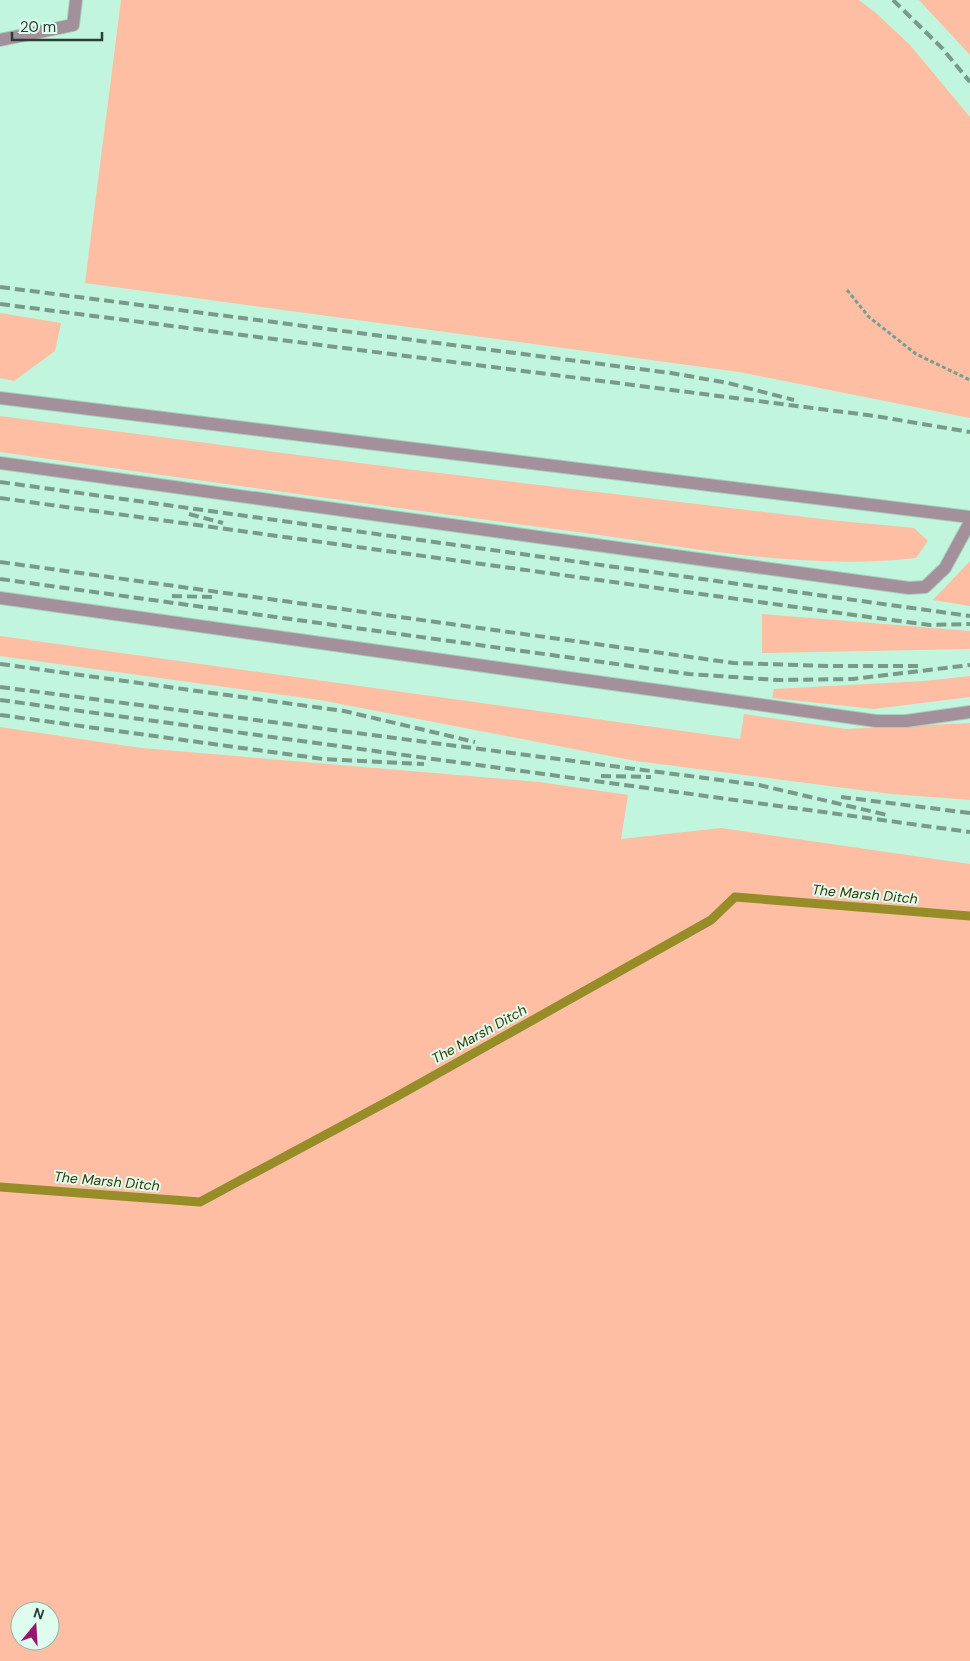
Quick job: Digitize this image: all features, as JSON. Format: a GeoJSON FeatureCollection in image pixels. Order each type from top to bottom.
{"type":"FeatureCollection","features":[{"type":"Feature","properties":{"kind":"lane"},"geometry":{"type":"LineString","coordinates":[[0,40],[73,25],[76,0]]}},
{"type":"Feature","properties":{"kind":"lane"},"geometry":{"type":"LineString","coordinates":[[0,398],[970,516]]}},
{"type":"Feature","properties":{"kind":"lane"},"geometry":{"type":"LineString","coordinates":[[0,463],[909,588],[925,587],[946,568],[970,522]]}},
{"type":"Feature","properties":{"kind":"lane"},"geometry":{"type":"LineString","coordinates":[[0,598],[876,721],[906,721],[970,712]]}},
{"type":"Feature","properties":{"kind":"path"},"geometry":{"type":"LineString","coordinates":[[847,290],[870,317],[916,354],[970,380]]}},
{"type":"Feature","properties":{"kind":"shaded area"},"geometry":{"type":"Polygon","coordinates":[[[121,0],[859,0],[910,45],[970,117],[970,418],[739,372],[85,283],[121,0]]]}},
{"type":"Feature","properties":{"kind":"shaded area"},"geometry":{"type":"Polygon","coordinates":[[[919,0],[970,0],[970,55],[919,0]]]}},
{"type":"Feature","properties":{"kind":"shaded area"},"geometry":{"type":"Polygon","coordinates":[[[0,313],[61,323],[55,351],[14,381],[0,378],[0,313]]]}},
{"type":"Feature","properties":{"kind":"shaded area"},"geometry":{"type":"Polygon","coordinates":[[[0,416],[406,469],[830,520],[914,528],[928,541],[916,558],[873,561],[786,559],[699,550],[0,452],[0,416]]]}},
{"type":"Feature","properties":{"kind":"shaded area"},"geometry":{"type":"Polygon","coordinates":[[[969,562],[970,606],[933,600],[969,562]]]}},
{"type":"Feature","properties":{"kind":"shaded area"},"geometry":{"type":"Polygon","coordinates":[[[762,614],[970,631],[970,649],[762,653],[762,614]]]}},
{"type":"Feature","properties":{"kind":"shaded area"},"geometry":{"type":"Polygon","coordinates":[[[0,636],[740,739],[744,714],[846,729],[970,723],[970,800],[891,794],[636,761],[320,700],[0,656],[0,636]]]}},
{"type":"Feature","properties":{"kind":"shaded area"},"geometry":{"type":"Polygon","coordinates":[[[970,676],[970,697],[874,709],[772,698],[774,689],[924,681],[970,676]]]}},
{"type":"Feature","properties":{"kind":"shaded area"},"geometry":{"type":"Polygon","coordinates":[[[0,727],[141,748],[539,782],[628,795],[621,839],[721,828],[970,864],[970,1661],[0,1661],[0,727]]]}},
{"type":"Feature","properties":{"kind":"waterway","name":"The Marsh Ditch"},"geometry":{"type":"LineString","coordinates":[[0,1187],[200,1202],[394,1098],[711,920],[735,897],[970,916]]}},
{"type":"Feature","properties":{"kind":"railway"},"geometry":{"type":"LineString","coordinates":[[893,0],[942,48],[970,82]]}},
{"type":"Feature","properties":{"kind":"railway"},"geometry":{"type":"LineString","coordinates":[[0,287],[671,373],[728,383],[794,400]]}},
{"type":"Feature","properties":{"kind":"railway"},"geometry":{"type":"LineString","coordinates":[[0,304],[875,416],[970,432]]}},
{"type":"Feature","properties":{"kind":"railway"},"geometry":{"type":"LineString","coordinates":[[0,482],[970,616]]}},
{"type":"Feature","properties":{"kind":"railway"},"geometry":{"type":"LineString","coordinates":[[0,498],[876,618],[930,625],[970,624]]}},
{"type":"Feature","properties":{"kind":"railway"},"geometry":{"type":"LineString","coordinates":[[189,514],[223,523]]}},
{"type":"Feature","properties":{"kind":"railway"},"geometry":{"type":"LineString","coordinates":[[0,562],[734,663],[918,666]]}},
{"type":"Feature","properties":{"kind":"railway"},"geometry":{"type":"LineString","coordinates":[[0,579],[689,674],[778,680],[853,679],[970,665]]}},
{"type":"Feature","properties":{"kind":"railway"},"geometry":{"type":"LineString","coordinates":[[172,596],[212,597]]}},
{"type":"Feature","properties":{"kind":"railway"},"geometry":{"type":"LineString","coordinates":[[0,664],[344,711],[475,742]]}},
{"type":"Feature","properties":{"kind":"railway"},"geometry":{"type":"LineString","coordinates":[[0,687],[759,785],[887,815]]}},
{"type":"Feature","properties":{"kind":"railway"},"geometry":{"type":"LineString","coordinates":[[0,700],[970,832]]}},
{"type":"Feature","properties":{"kind":"railway"},"geometry":{"type":"LineString","coordinates":[[0,715],[323,759],[424,764]]}},
{"type":"Feature","properties":{"kind":"railway"},"geometry":{"type":"LineString","coordinates":[[601,776],[651,777]]}},
{"type":"Feature","properties":{"kind":"railway"},"geometry":{"type":"LineString","coordinates":[[841,797],[970,813]]}}]}
